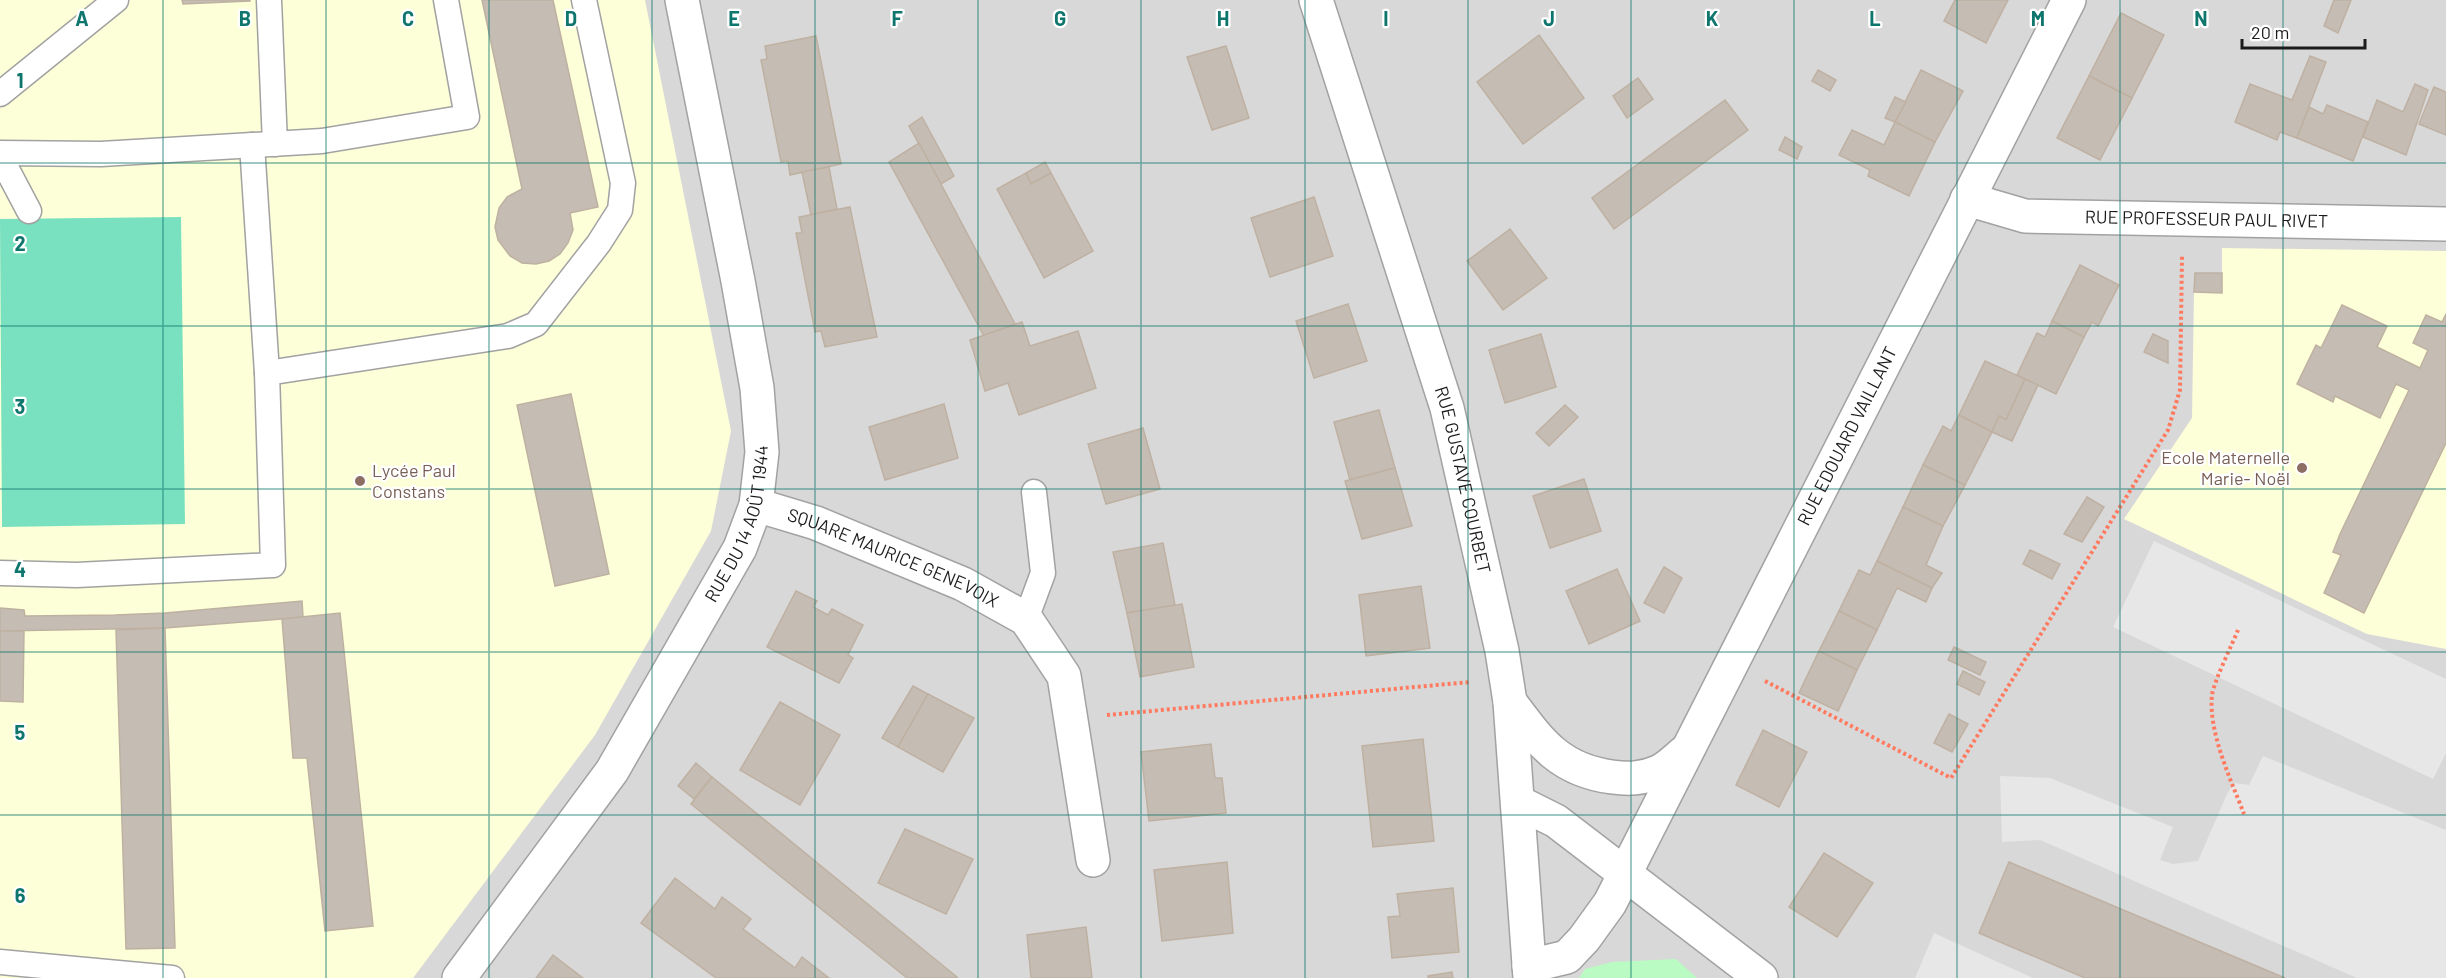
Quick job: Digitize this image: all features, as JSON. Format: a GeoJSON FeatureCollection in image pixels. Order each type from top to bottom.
{"type":"FeatureCollection","features":[{"type":"Feature","properties":{"kind":"street","name":"RUE DU 14 AOÛT 1944"},"geometry":{"type":"LineString","coordinates":[[459,978],[612,771],[740,548],[756,505],[762,452],[757,388],[682,0]]}},
{"type":"Feature","properties":{"kind":"street","name":"RUE GUSTAVE COURBET"},"geometry":{"type":"LineString","coordinates":[[1316,0],[1447,408],[1503,651],[1518,802],[1529,972]]}},
{"type":"Feature","properties":{"kind":"street","name":"RUE EDOUARD VAILLANT"},"geometry":{"type":"LineString","coordinates":[[1529,972],[1567,957],[1610,903],[2069,0]]}},
{"type":"Feature","properties":{"kind":"street","name":"RUE PROFESSEUR PAUL RIVET"},"geometry":{"type":"LineString","coordinates":[[1967,199],[2025,216],[2446,224]]}},
{"type":"Feature","properties":{"kind":"street","name":"SQUARE MAURICE GENEVOIX"},"geometry":{"type":"LineString","coordinates":[[756,505],[816,523],[963,584],[1026,619],[1064,676],[1093,860]]}},
{"type":"Feature","properties":{"kind":"street"},"geometry":{"type":"LineString","coordinates":[[1508,691],[1536,737],[1562,761],[1589,774],[1632,779],[1658,772],[1691,747]]}},
{"type":"Feature","properties":{"kind":"street"},"geometry":{"type":"LineString","coordinates":[[1518,802],[1556,821],[1761,978]]}},
{"type":"Feature","properties":{"kind":"lane"},"geometry":{"type":"LineString","coordinates":[[0,94],[116,0]]}},
{"type":"Feature","properties":{"kind":"lane"},"geometry":{"type":"LineString","coordinates":[[0,573],[77,575],[273,565],[263,144],[269,0]]}},
{"type":"Feature","properties":{"kind":"lane"},"geometry":{"type":"LineString","coordinates":[[30,211],[0,154],[100,154],[322,141],[467,117],[446,0]]}},
{"type":"Feature","properties":{"kind":"lane"},"geometry":{"type":"LineString","coordinates":[[267,373],[508,336],[536,324],[599,243],[620,210],[623,183],[584,0]]}},
{"type":"Feature","properties":{"kind":"lane"},"geometry":{"type":"LineString","coordinates":[[1026,619],[1042,573],[1034,492]]}},
{"type":"Feature","properties":{"kind":"lane"},"geometry":{"type":"LineString","coordinates":[[0,962],[172,978]]}},
{"type":"Feature","properties":{"kind":"path"},"geometry":{"type":"LineString","coordinates":[[1732,664],[1952,778],[2168,430],[2180,390],[2183,219]]}},
{"type":"Feature","properties":{"kind":"path"},"geometry":{"type":"LineString","coordinates":[[2238,630],[2212,694],[2214,723],[2222,754],[2244,814]]}},
{"type":"Feature","properties":{"kind":"path"},"geometry":{"type":"LineString","coordinates":[[1071,721],[1099,716],[1508,691]]}},
{"type":"Feature","properties":{"kind":"shaded area"},"geometry":{"type":"Polygon","coordinates":[[[0,0],[2446,0],[2446,978],[0,978],[0,0]]]}},
{"type":"Feature","properties":{"kind":"shaded area","name":"Lycée Paul Constans"},"geometry":{"type":"Polygon","coordinates":[[[0,0],[645,0],[731,431],[711,531],[595,735],[413,978],[0,978],[0,0]]]}},
{"type":"Feature","properties":{"kind":"shaded area","name":"Ecole Maternelle Marie- Noël"},"geometry":{"type":"Polygon","coordinates":[[[2222,248],[2446,251],[2446,649],[2367,634],[2124,519],[2192,418],[2194,292],[2222,293],[2222,248]]]}},
{"type":"Feature","properties":{"kind":"shaded area"},"geometry":{"type":"Polygon","coordinates":[[[2154,541],[2446,679],[2446,753],[2433,779],[2113,627],[2154,541]]]}},
{"type":"Feature","properties":{"kind":"shaded area"},"geometry":{"type":"Polygon","coordinates":[[[2263,756],[2446,830],[2446,978],[2357,978],[2040,840],[2002,842],[2000,776],[2050,778],[2173,827],[2160,860],[2173,864],[2198,861],[2227,794],[2234,783],[2249,785],[2263,756]]]}},
{"type":"Feature","properties":{"kind":"shaded area"},"geometry":{"type":"Polygon","coordinates":[[[1934,933],[2033,978],[1915,978],[1934,933]]]}},
{"type":"Feature","properties":{"kind":"green space"},"geometry":{"type":"Polygon","coordinates":[[[181,217],[185,524],[2,527],[0,219],[181,217]]]}},
{"type":"Feature","properties":{"kind":"green space"},"geometry":{"type":"Polygon","coordinates":[[[1676,959],[1697,978],[1579,978],[1585,969],[1612,962],[1676,959]]]}},
{"type":"Feature","properties":{"kind":"building"},"geometry":{"type":"Polygon","coordinates":[[[182,0],[250,0],[250,1],[183,4],[182,0]]]}},
{"type":"Feature","properties":{"kind":"building"},"geometry":{"type":"Polygon","coordinates":[[[482,0],[553,0],[598,207],[570,213],[573,230],[568,243],[560,254],[549,261],[536,264],[522,263],[510,256],[498,240],[495,227],[499,208],[507,197],[522,189],[482,0]]]}},
{"type":"Feature","properties":{"kind":"building"},"geometry":{"type":"Polygon","coordinates":[[[1955,0],[2008,0],[1986,43],[1944,21],[1955,0]]]}},
{"type":"Feature","properties":{"kind":"building"},"geometry":{"type":"Polygon","coordinates":[[[2334,0],[2351,0],[2338,33],[2324,26],[2334,0]]]}},
{"type":"Feature","properties":{"kind":"building"},"geometry":{"type":"Polygon","coordinates":[[[2121,13],[2164,35],[2132,98],[2089,76],[2121,13]]]}},
{"type":"Feature","properties":{"kind":"building"},"geometry":{"type":"Polygon","coordinates":[[[1539,35],[1584,98],[1523,144],[1477,82],[1539,35]]]}},
{"type":"Feature","properties":{"kind":"building"},"geometry":{"type":"Polygon","coordinates":[[[816,36],[841,164],[790,175],[788,161],[781,162],[761,60],[767,59],[765,46],[816,36]]]}},
{"type":"Feature","properties":{"kind":"building"},"geometry":{"type":"Polygon","coordinates":[[[1226,46],[1249,118],[1212,130],[1187,57],[1226,46]]]}},
{"type":"Feature","properties":{"kind":"building"},"geometry":{"type":"Polygon","coordinates":[[[2310,56],[2326,62],[2297,138],[2280,132],[2277,140],[2235,122],[2250,84],[2292,100],[2310,56]]]}},
{"type":"Feature","properties":{"kind":"building"},"geometry":{"type":"Polygon","coordinates":[[[1818,70],[1836,80],[1830,91],[1812,81],[1818,70]]]}},
{"type":"Feature","properties":{"kind":"building"},"geometry":{"type":"Polygon","coordinates":[[[1921,70],[1963,91],[1935,142],[1895,122],[1921,70]]]}},
{"type":"Feature","properties":{"kind":"building"},"geometry":{"type":"Polygon","coordinates":[[[2089,76],[2132,98],[2100,160],[2057,138],[2089,76]]]}},
{"type":"Feature","properties":{"kind":"building"},"geometry":{"type":"Polygon","coordinates":[[[1638,78],[1653,99],[1627,118],[1613,96],[1638,78]]]}},
{"type":"Feature","properties":{"kind":"building"},"geometry":{"type":"Polygon","coordinates":[[[2415,84],[2428,90],[2406,155],[2363,137],[2377,100],[2403,112],[2415,84]]]}},
{"type":"Feature","properties":{"kind":"building"},"geometry":{"type":"Polygon","coordinates":[[[2434,87],[2446,92],[2446,135],[2419,124],[2434,87]]]}},
{"type":"Feature","properties":{"kind":"building"},"geometry":{"type":"Polygon","coordinates":[[[1895,97],[1906,102],[1895,122],[1885,118],[1895,97]]]}},
{"type":"Feature","properties":{"kind":"building"},"geometry":{"type":"Polygon","coordinates":[[[1725,100],[1748,130],[1614,229],[1592,198],[1725,100]]]}},
{"type":"Feature","properties":{"kind":"building"},"geometry":{"type":"Polygon","coordinates":[[[2327,105],[2368,122],[2353,161],[2297,138],[2309,107],[2323,114],[2327,105]]]}},
{"type":"Feature","properties":{"kind":"building"},"geometry":{"type":"Polygon","coordinates":[[[922,117],[954,176],[941,184],[909,126],[922,117]]]}},
{"type":"Feature","properties":{"kind":"building"},"geometry":{"type":"Polygon","coordinates":[[[1895,122],[1935,142],[1909,196],[1868,176],[1870,170],[1839,155],[1852,130],[1884,145],[1895,122]]]}},
{"type":"Feature","properties":{"kind":"building"},"geometry":{"type":"Polygon","coordinates":[[[1785,137],[1802,147],[1797,159],[1779,150],[1785,137]]]}},
{"type":"Feature","properties":{"kind":"building"},"geometry":{"type":"Polygon","coordinates":[[[919,143],[1015,324],[984,336],[889,162],[919,143]]]}},
{"type":"Feature","properties":{"kind":"building"},"geometry":{"type":"Polygon","coordinates":[[[1045,162],[1051,173],[1031,184],[1026,173],[1045,162]]]}},
{"type":"Feature","properties":{"kind":"building"},"geometry":{"type":"Polygon","coordinates":[[[829,167],[837,209],[811,215],[802,172],[829,167]]]}},
{"type":"Feature","properties":{"kind":"building"},"geometry":{"type":"Polygon","coordinates":[[[1026,173],[1031,184],[1051,173],[1093,251],[1044,278],[997,189],[1026,173]]]}},
{"type":"Feature","properties":{"kind":"building"},"geometry":{"type":"Polygon","coordinates":[[[1314,197],[1333,256],[1270,277],[1251,218],[1314,197]]]}},
{"type":"Feature","properties":{"kind":"building"},"geometry":{"type":"Polygon","coordinates":[[[850,207],[877,337],[825,347],[821,331],[815,332],[796,233],[802,233],[799,217],[850,207]]]}},
{"type":"Feature","properties":{"kind":"building"},"geometry":{"type":"Polygon","coordinates":[[[1510,229],[1547,278],[1503,310],[1467,261],[1510,229]]]}},
{"type":"Feature","properties":{"kind":"building"},"geometry":{"type":"Polygon","coordinates":[[[2080,265],[2119,285],[2098,326],[2092,322],[2084,337],[2052,321],[2080,265]]]}},
{"type":"Feature","properties":{"kind":"building"},"geometry":{"type":"Polygon","coordinates":[[[2195,273],[2222,273],[2222,293],[2194,292],[2195,273]]]}},
{"type":"Feature","properties":{"kind":"building"},"geometry":{"type":"Polygon","coordinates":[[[1348,304],[1367,361],[1314,378],[1296,321],[1348,304]]]}},
{"type":"Feature","properties":{"kind":"building"},"geometry":{"type":"Polygon","coordinates":[[[2342,305],[2387,326],[2377,347],[2420,368],[2428,350],[2413,343],[2426,315],[2442,322],[2446,314],[2446,443],[2364,613],[2324,593],[2341,555],[2333,552],[2340,534],[2409,390],[2396,384],[2380,418],[2335,396],[2333,402],[2297,384],[2316,345],[2321,348],[2342,305]]]}},
{"type":"Feature","properties":{"kind":"building"},"geometry":{"type":"Polygon","coordinates":[[[2052,321],[2084,337],[2056,394],[2017,375],[2037,333],[2045,337],[2052,321]]]}},
{"type":"Feature","properties":{"kind":"building"},"geometry":{"type":"Polygon","coordinates":[[[1022,322],[1030,346],[1078,331],[1096,388],[1019,415],[1008,383],[985,391],[970,340],[1022,322]]]}},
{"type":"Feature","properties":{"kind":"building"},"geometry":{"type":"Polygon","coordinates":[[[1541,334],[1556,387],[1505,403],[1489,350],[1541,334]]]}},
{"type":"Feature","properties":{"kind":"building"},"geometry":{"type":"Polygon","coordinates":[[[2153,334],[2168,341],[2168,363],[2144,352],[2153,334]]]}},
{"type":"Feature","properties":{"kind":"building"},"geometry":{"type":"Polygon","coordinates":[[[1985,361],[2025,379],[2006,420],[1999,416],[1992,432],[1959,415],[1985,361]]]}},
{"type":"Feature","properties":{"kind":"building"},"geometry":{"type":"Polygon","coordinates":[[[2025,379],[2038,385],[2012,441],[1992,432],[1999,416],[2006,420],[2025,379]]]}},
{"type":"Feature","properties":{"kind":"building"},"geometry":{"type":"Polygon","coordinates":[[[571,394],[609,574],[555,586],[517,405],[571,394]]]}},
{"type":"Feature","properties":{"kind":"building"},"geometry":{"type":"Polygon","coordinates":[[[944,404],[958,458],[885,480],[869,427],[944,404]]]}},
{"type":"Feature","properties":{"kind":"building"},"geometry":{"type":"Polygon","coordinates":[[[1565,405],[1578,417],[1549,446],[1536,433],[1565,405]]]}},
{"type":"Feature","properties":{"kind":"building"},"geometry":{"type":"Polygon","coordinates":[[[1379,410],[1395,468],[1350,480],[1334,422],[1379,410]]]}},
{"type":"Feature","properties":{"kind":"building"},"geometry":{"type":"Polygon","coordinates":[[[1959,415],[1992,432],[1965,485],[1923,465],[1943,426],[1951,431],[1959,415]]]}},
{"type":"Feature","properties":{"kind":"building"},"geometry":{"type":"Polygon","coordinates":[[[1143,428],[1160,489],[1106,504],[1088,444],[1143,428]]]}},
{"type":"Feature","properties":{"kind":"building"},"geometry":{"type":"Polygon","coordinates":[[[1923,465],[1965,485],[1943,526],[1903,507],[1923,465]]]}},
{"type":"Feature","properties":{"kind":"building"},"geometry":{"type":"Polygon","coordinates":[[[1395,468],[1412,526],[1362,539],[1345,481],[1395,468]]]}},
{"type":"Feature","properties":{"kind":"building"},"geometry":{"type":"Polygon","coordinates":[[[1584,479],[1601,531],[1550,548],[1533,496],[1584,479]]]}},
{"type":"Feature","properties":{"kind":"building"},"geometry":{"type":"Polygon","coordinates":[[[2087,497],[2104,507],[2082,542],[2064,534],[2087,497]]]}},
{"type":"Feature","properties":{"kind":"building"},"geometry":{"type":"Polygon","coordinates":[[[1903,507],[1943,526],[1926,565],[1942,573],[1932,588],[1877,561],[1903,507]]]}},
{"type":"Feature","properties":{"kind":"building"},"geometry":{"type":"Polygon","coordinates":[[[1163,543],[1175,605],[1127,613],[1113,552],[1163,543]]]}},
{"type":"Feature","properties":{"kind":"building"},"geometry":{"type":"Polygon","coordinates":[[[2030,550],[2060,564],[2052,579],[2023,564],[2030,550]]]}},
{"type":"Feature","properties":{"kind":"building"},"geometry":{"type":"Polygon","coordinates":[[[1877,561],[1932,588],[1926,602],[1897,588],[1877,630],[1839,611],[1859,570],[1870,575],[1877,561]]]}},
{"type":"Feature","properties":{"kind":"building"},"geometry":{"type":"Polygon","coordinates":[[[1664,567],[1682,578],[1664,613],[1644,603],[1664,567]]]}},
{"type":"Feature","properties":{"kind":"building"},"geometry":{"type":"Polygon","coordinates":[[[1617,569],[1640,621],[1589,644],[1566,591],[1617,569]]]}},
{"type":"Feature","properties":{"kind":"building"},"geometry":{"type":"Polygon","coordinates":[[[1421,586],[1430,648],[1366,656],[1359,595],[1421,586]]]}},
{"type":"Feature","properties":{"kind":"building"},"geometry":{"type":"Polygon","coordinates":[[[796,591],[817,601],[813,607],[828,615],[832,609],[863,625],[848,655],[853,658],[839,683],[767,647],[796,591]]]}},
{"type":"Feature","properties":{"kind":"building"},"geometry":{"type":"Polygon","coordinates":[[[302,601],[303,617],[165,628],[0,631],[0,608],[24,610],[25,616],[115,615],[302,601]]]}},
{"type":"Feature","properties":{"kind":"building"},"geometry":{"type":"Polygon","coordinates":[[[1182,604],[1194,667],[1140,677],[1127,613],[1182,604]]]}},
{"type":"Feature","properties":{"kind":"building"},"geometry":{"type":"Polygon","coordinates":[[[1839,611],[1877,630],[1857,670],[1819,651],[1839,611]]]}},
{"type":"Feature","properties":{"kind":"building"},"geometry":{"type":"Polygon","coordinates":[[[340,613],[373,926],[325,931],[307,758],[293,758],[282,619],[340,613]]]}},
{"type":"Feature","properties":{"kind":"building"},"geometry":{"type":"Polygon","coordinates":[[[165,628],[175,948],[126,949],[116,630],[165,628]]]}},
{"type":"Feature","properties":{"kind":"building"},"geometry":{"type":"Polygon","coordinates":[[[0,631],[24,631],[23,702],[0,701],[0,631]]]}},
{"type":"Feature","properties":{"kind":"building"},"geometry":{"type":"Polygon","coordinates":[[[1954,647],[1986,662],[1980,675],[1948,660],[1954,647]]]}},
{"type":"Feature","properties":{"kind":"building"},"geometry":{"type":"Polygon","coordinates":[[[1819,651],[1857,670],[1838,711],[1799,693],[1819,651]]]}},
{"type":"Feature","properties":{"kind":"building"},"geometry":{"type":"Polygon","coordinates":[[[1963,671],[1985,682],[1979,695],[1957,684],[1963,671]]]}},
{"type":"Feature","properties":{"kind":"building"},"geometry":{"type":"Polygon","coordinates":[[[913,686],[928,694],[898,747],[882,738],[913,686]]]}},
{"type":"Feature","properties":{"kind":"building"},"geometry":{"type":"Polygon","coordinates":[[[928,694],[974,718],[943,772],[898,747],[928,694]]]}},
{"type":"Feature","properties":{"kind":"building"},"geometry":{"type":"Polygon","coordinates":[[[780,702],[840,735],[800,805],[740,770],[780,702]]]}},
{"type":"Feature","properties":{"kind":"building"},"geometry":{"type":"Polygon","coordinates":[[[1949,714],[1968,724],[1952,752],[1934,743],[1949,714]]]}},
{"type":"Feature","properties":{"kind":"building"},"geometry":{"type":"Polygon","coordinates":[[[1763,730],[1807,752],[1779,807],[1736,785],[1763,730]]]}},
{"type":"Feature","properties":{"kind":"building"},"geometry":{"type":"Polygon","coordinates":[[[1423,739],[1434,841],[1373,847],[1362,746],[1423,739]]]}},
{"type":"Feature","properties":{"kind":"building"},"geometry":{"type":"Polygon","coordinates":[[[1211,744],[1215,778],[1222,778],[1226,813],[1149,821],[1141,752],[1211,744]]]}},
{"type":"Feature","properties":{"kind":"building"},"geometry":{"type":"Polygon","coordinates":[[[696,763],[712,777],[694,799],[678,786],[696,763]]]}},
{"type":"Feature","properties":{"kind":"building"},"geometry":{"type":"Polygon","coordinates":[[[712,777],[957,978],[907,978],[691,804],[712,777]]]}},
{"type":"Feature","properties":{"kind":"building"},"geometry":{"type":"Polygon","coordinates":[[[905,829],[973,859],[946,914],[878,883],[905,829]]]}},
{"type":"Feature","properties":{"kind":"building"},"geometry":{"type":"Polygon","coordinates":[[[1824,853],[1873,883],[1837,937],[1789,907],[1824,853]]]}},
{"type":"Feature","properties":{"kind":"building"},"geometry":{"type":"Polygon","coordinates":[[[1227,862],[1233,933],[1162,941],[1154,870],[1227,862]]]}},
{"type":"Feature","properties":{"kind":"building"},"geometry":{"type":"Polygon","coordinates":[[[2009,862],[2285,978],[2085,978],[1979,933],[2009,862]]]}},
{"type":"Feature","properties":{"kind":"building"},"geometry":{"type":"Polygon","coordinates":[[[675,878],[715,909],[722,897],[751,919],[743,929],[795,968],[802,957],[829,978],[716,978],[641,923],[675,878]]]}},
{"type":"Feature","properties":{"kind":"building"},"geometry":{"type":"Polygon","coordinates":[[[1453,888],[1459,952],[1392,958],[1388,917],[1400,916],[1397,894],[1453,888]]]}},
{"type":"Feature","properties":{"kind":"building"},"geometry":{"type":"Polygon","coordinates":[[[1086,927],[1092,978],[1031,978],[1027,935],[1086,927]]]}},
{"type":"Feature","properties":{"kind":"building"},"geometry":{"type":"Polygon","coordinates":[[[553,955],[583,978],[536,978],[553,955]]]}},
{"type":"Feature","properties":{"kind":"building"},"geometry":{"type":"Polygon","coordinates":[[[1452,972],[1453,978],[1428,978],[1428,976],[1452,972]]]}},
{"type":"Feature","properties":{"kind":"place","name":"Ecole Maternelle Marie- Noël"},"geometry":{"type":"Point","coordinates":[2302,468]}},
{"type":"Feature","properties":{"kind":"place","name":"Lycée Paul Constans"},"geometry":{"type":"Point","coordinates":[360,481]}}]}
